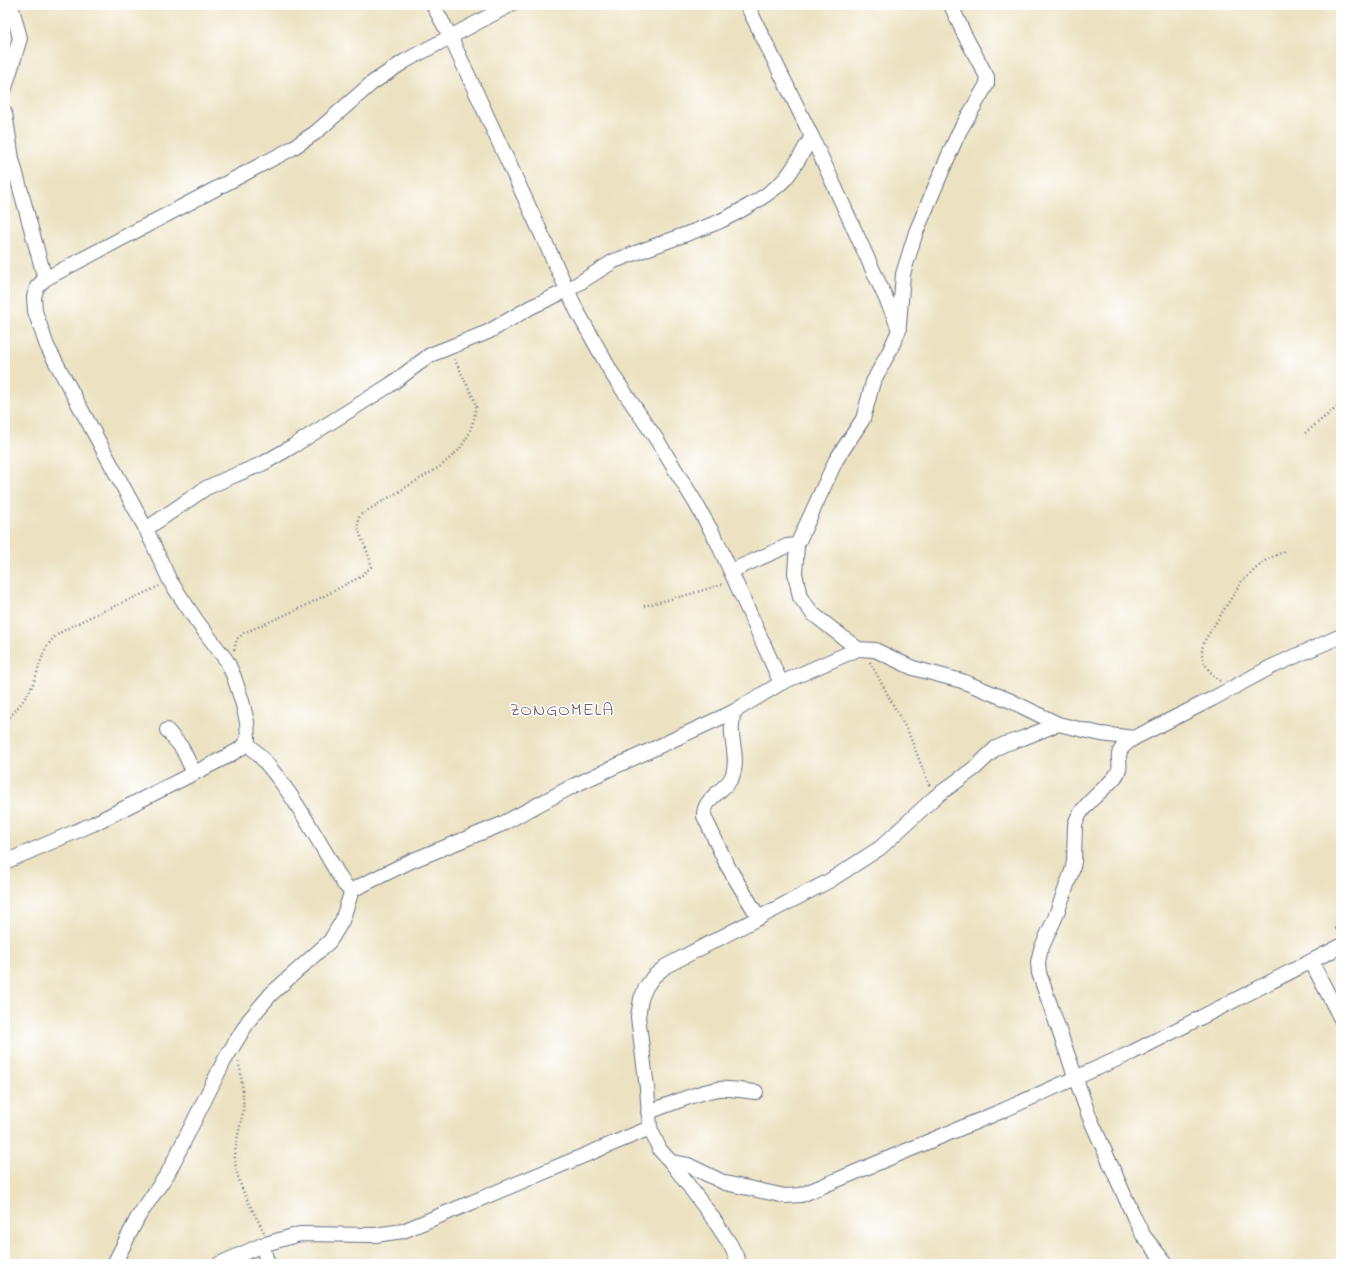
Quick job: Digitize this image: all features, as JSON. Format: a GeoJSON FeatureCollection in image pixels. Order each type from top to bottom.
{"type":"FeatureCollection","features":[{"type":"Feature","properties":{"kind":"street"},"geometry":{"type":"LineString","coordinates":[[5,88],[20,38],[11,5]]}},
{"type":"Feature","properties":{"kind":"street"},"geometry":{"type":"LineString","coordinates":[[433,5],[450,36],[577,311],[614,377],[657,440],[717,541],[781,683]]}},
{"type":"Feature","properties":{"kind":"street"},"geometry":{"type":"LineString","coordinates":[[5,862],[93,824],[226,757],[240,749],[248,738],[247,722],[242,701],[227,662],[170,581],[146,529],[47,346],[35,311],[34,297],[37,287],[45,279],[291,149],[315,133],[372,83],[405,61],[510,5]]}},
{"type":"Feature","properties":{"kind":"street"},"geometry":{"type":"LineString","coordinates":[[747,5],[812,137],[899,330]]}},
{"type":"Feature","properties":{"kind":"street"},"geometry":{"type":"LineString","coordinates":[[951,5],[964,34],[987,77],[987,84],[954,144],[916,232],[903,274],[899,330],[873,382],[863,419],[836,460],[796,545],[795,573],[800,597],[813,614],[861,649],[878,651],[913,668],[962,681],[1011,701],[1058,724],[1101,734],[1134,738]]}},
{"type":"Feature","properties":{"kind":"street"},"geometry":{"type":"LineString","coordinates":[[5,113],[12,159],[45,279]]}},
{"type":"Feature","properties":{"kind":"street"},"geometry":{"type":"LineString","coordinates":[[146,529],[206,488],[264,463],[293,446],[390,385],[427,356],[488,332],[531,307],[568,290],[614,261],[716,223],[733,215],[784,180],[812,137]]}},
{"type":"Feature","properties":{"kind":"street"},"geometry":{"type":"LineString","coordinates":[[733,575],[787,546],[796,545]]}},
{"type":"Feature","properties":{"kind":"street"},"geometry":{"type":"LineString","coordinates":[[1166,1264],[1143,1235],[1088,1116],[1038,967],[1041,949],[1058,911],[1072,871],[1074,862],[1076,819],[1116,776],[1120,768],[1118,757],[1120,750],[1134,738],[1154,729],[1271,667],[1341,636]]}},
{"type":"Feature","properties":{"kind":"street"},"geometry":{"type":"LineString","coordinates":[[114,1264],[138,1217],[168,1172],[224,1061],[249,1020],[270,994],[332,938],[342,921],[352,890],[411,861],[500,825],[573,786],[733,712],[781,683],[861,649]]}},
{"type":"Feature","properties":{"kind":"street"},"geometry":{"type":"LineString","coordinates":[[733,712],[732,732],[735,758],[732,775],[726,787],[707,804],[704,811],[704,816],[726,866],[759,918]]}},
{"type":"Feature","properties":{"kind":"street"},"geometry":{"type":"LineString","coordinates":[[740,1264],[721,1230],[671,1162],[660,1150],[650,1128],[638,1017],[641,999],[646,987],[653,977],[666,966],[829,881],[880,848],[934,798],[1001,745],[1058,724]]}},
{"type":"Feature","properties":{"kind":"street"},"geometry":{"type":"LineString","coordinates":[[167,730],[182,748],[194,773]]}},
{"type":"Feature","properties":{"kind":"street"},"geometry":{"type":"LineString","coordinates":[[246,742],[263,757],[303,812],[344,884],[352,890]]}},
{"type":"Feature","properties":{"kind":"street"},"geometry":{"type":"LineString","coordinates":[[671,1162],[688,1164],[725,1183],[785,1196],[801,1195],[1004,1110],[1133,1052],[1341,946]]}},
{"type":"Feature","properties":{"kind":"street"},"geometry":{"type":"LineString","coordinates":[[1311,961],[1341,1020]]}},
{"type":"Feature","properties":{"kind":"street"},"geometry":{"type":"LineString","coordinates":[[648,1112],[720,1089],[756,1092]]}},
{"type":"Feature","properties":{"kind":"street"},"geometry":{"type":"LineString","coordinates":[[219,1264],[266,1244],[300,1234],[375,1235],[403,1231],[650,1128]]}},
{"type":"Feature","properties":{"kind":"street"},"geometry":{"type":"LineString","coordinates":[[266,1244],[268,1264]]}},
{"type":"Feature","properties":{"kind":"path"},"geometry":{"type":"LineString","coordinates":[[231,670],[234,645],[237,639],[244,633],[303,607],[360,577],[371,568],[371,563],[359,531],[358,519],[360,515],[441,466],[459,450],[468,436],[474,419],[476,407],[474,399],[449,347]]}},
{"type":"Feature","properties":{"kind":"path"},"geometry":{"type":"LineString","coordinates":[[1305,433],[1341,404]]}},
{"type":"Feature","properties":{"kind":"path"},"geometry":{"type":"LineString","coordinates":[[1233,688],[1217,680],[1202,660],[1202,648],[1205,640],[1242,581],[1266,560],[1285,551]]}},
{"type":"Feature","properties":{"kind":"path"},"geometry":{"type":"LineString","coordinates":[[644,606],[687,595],[733,575]]}},
{"type":"Feature","properties":{"kind":"path"},"geometry":{"type":"LineString","coordinates":[[5,723],[32,688],[41,659],[50,642],[55,637],[62,631],[98,613],[170,581]]}},
{"type":"Feature","properties":{"kind":"path"},"geometry":{"type":"LineString","coordinates":[[861,649],[909,734],[934,798]]}},
{"type":"Feature","properties":{"kind":"path"},"geometry":{"type":"LineString","coordinates":[[236,1041],[243,1102],[243,1111],[236,1152],[236,1171],[266,1244]]}},
{"type":"Feature","properties":{"kind":"building"},"geometry":{"type":"Polygon","coordinates":[[[1341,924],[1341,935],[1339,936],[1335,927],[1341,924]]]}},
{"type":"Feature","properties":{"kind":"district","name":"ZONGOMELA"},"geometry":{"type":"Point","coordinates":[562,711]}}]}
